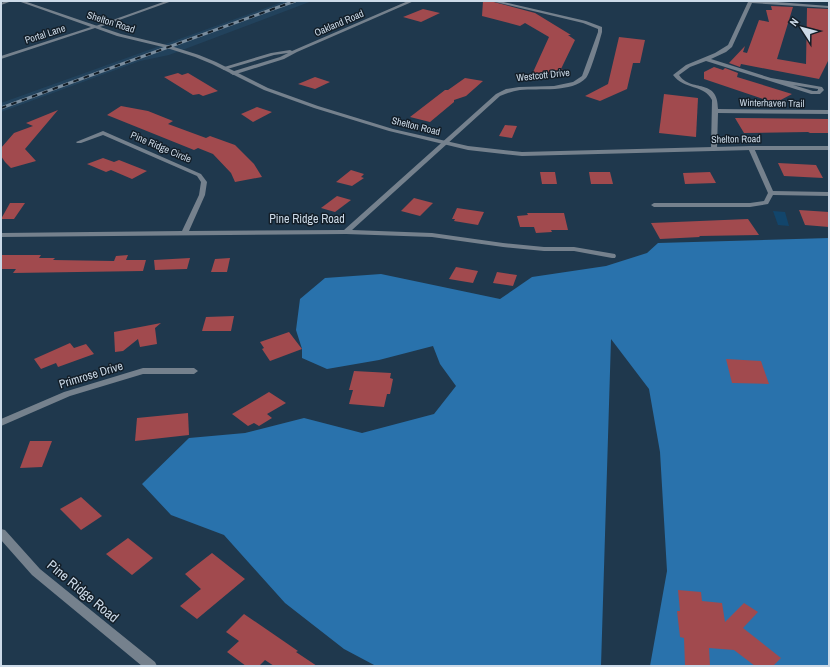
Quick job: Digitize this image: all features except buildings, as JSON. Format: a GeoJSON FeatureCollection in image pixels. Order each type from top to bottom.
{"type":"FeatureCollection","features":[{"type":"Feature","properties":{"kind":"street"},"geometry":{"type":"LineString","coordinates":[[1,4],[10,1]]}},
{"type":"Feature","properties":{"kind":"street","name":"Shelton Road"},"geometry":{"type":"LineString","coordinates":[[20,1],[119,35],[187,52],[214,63],[266,89],[316,107],[391,130],[446,143],[495,152],[522,154],[751,148],[829,148]]}},
{"type":"Feature","properties":{"kind":"street"},"geometry":{"type":"LineString","coordinates":[[157,1],[164,3]]}},
{"type":"Feature","properties":{"kind":"street","name":"Portal Lane"},"geometry":{"type":"LineString","coordinates":[[1,58],[170,1]]}},
{"type":"Feature","properties":{"kind":"street","name":"Oakland Road"},"geometry":{"type":"LineString","coordinates":[[233,73],[282,58],[412,1]]}},
{"type":"Feature","properties":{"kind":"street","name":"Westcott Drive"},"geometry":{"type":"LineString","coordinates":[[346,232],[504,91],[519,88],[567,85],[580,80],[585,74],[600,32],[600,28],[595,25],[492,1]]}},
{"type":"Feature","properties":{"kind":"street"},"geometry":{"type":"LineString","coordinates":[[714,149],[715,100],[712,92],[680,80],[676,75],[690,66],[725,50],[730,46],[748,2],[829,7]]}},
{"type":"Feature","properties":{"kind":"street","name":"Oakland Road"},"geometry":{"type":"LineString","coordinates":[[224,68],[273,54],[295,51]]}},
{"type":"Feature","properties":{"kind":"street"},"geometry":{"type":"LineString","coordinates":[[706,59],[813,93],[818,93],[821,90],[820,88],[812,85],[770,79]]}},
{"type":"Feature","properties":{"kind":"street","name":"Winterhaven Trail"},"geometry":{"type":"LineString","coordinates":[[715,111],[829,112]]}},
{"type":"Feature","properties":{"kind":"street","name":"Pine Ridge Circle"},"geometry":{"type":"LineString","coordinates":[[79,142],[104,133],[167,159],[199,176],[204,182],[202,195],[185,233]]}},
{"type":"Feature","properties":{"kind":"street"},"geometry":{"type":"LineString","coordinates":[[751,148],[772,193]]}},
{"type":"Feature","properties":{"kind":"street"},"geometry":{"type":"LineString","coordinates":[[772,193],[829,194]]}},
{"type":"Feature","properties":{"kind":"street"},"geometry":{"type":"LineString","coordinates":[[654,205],[750,205],[766,203],[772,193]]}},
{"type":"Feature","properties":{"kind":"street","name":"Pine Ridge Road"},"geometry":{"type":"LineString","coordinates":[[1,234],[346,232],[432,235],[510,246],[544,249],[574,249],[612,256]]}},
{"type":"Feature","properties":{"kind":"street","name":"Primrose Drive"},"geometry":{"type":"LineString","coordinates":[[1,423],[67,394],[143,371],[194,371]]}},
{"type":"Feature","properties":{"kind":"street","name":"Pine Ridge Road"},"geometry":{"type":"LineString","coordinates":[[1,534],[36,572],[151,666]]}},
{"type":"Feature","properties":{"kind":"shaded area"},"geometry":{"type":"Polygon","coordinates":[[[285,1],[312,1],[169,55],[140,61],[1,112],[1,103],[285,1]]]}},
{"type":"Feature","properties":{"kind":"shaded area"},"geometry":{"type":"Polygon","coordinates":[[[773,211],[785,212],[789,226],[778,225],[773,211]]]}},
{"type":"Feature","properties":{"kind":"shaded area"},"geometry":{"type":"Polygon","coordinates":[[[829,238],[829,666],[650,666],[667,571],[660,452],[649,389],[611,339],[601,666],[376,666],[344,649],[285,603],[224,535],[171,515],[142,484],[189,438],[245,433],[304,418],[362,433],[434,414],[456,386],[440,364],[433,346],[379,360],[327,369],[302,358],[302,349],[296,330],[300,299],[325,278],[381,274],[500,299],[532,277],[606,266],[647,253],[658,243],[829,238]]]}},
{"type":"Feature","properties":{"kind":"railway"},"geometry":{"type":"LineString","coordinates":[[1,108],[295,1]]}}]}
